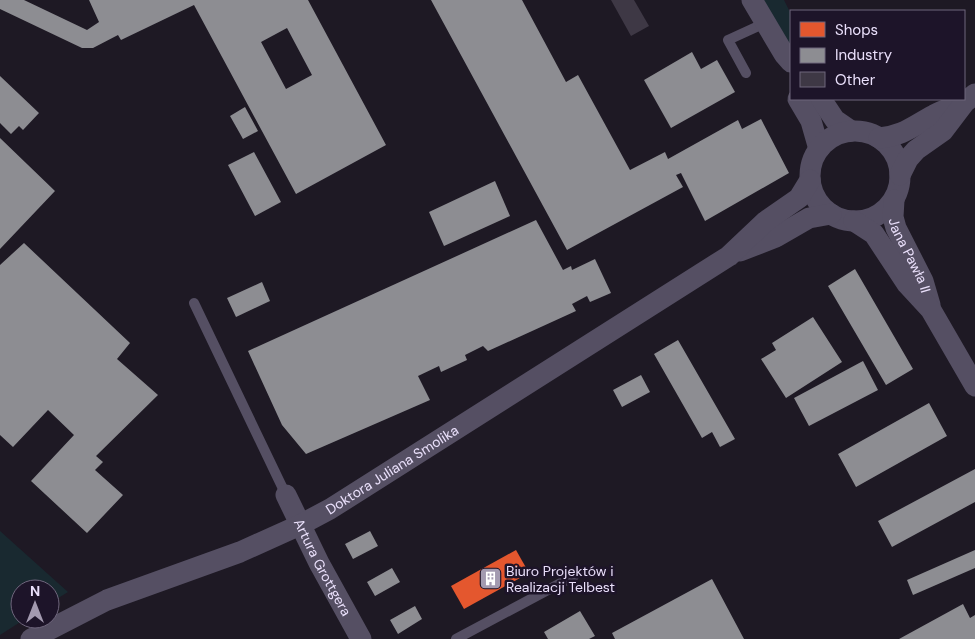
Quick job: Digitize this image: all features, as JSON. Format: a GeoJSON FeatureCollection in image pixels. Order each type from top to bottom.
{"type":"FeatureCollection","features":[{"type":"Feature","properties":{"kind":"street"},"geometry":{"type":"LineString","coordinates":[[752,0],[787,58],[790,74]]}},
{"type":"Feature","properties":{"kind":"street"},"geometry":{"type":"LineString","coordinates":[[880,138],[892,150],[900,175],[900,183],[894,200],[875,217],[866,220],[842,219],[831,214],[821,206],[814,196],[810,180],[813,160],[819,149],[834,137],[851,131],[863,132],[880,138],[893,137],[970,98]]}},
{"type":"Feature","properties":{"kind":"street"},"geometry":{"type":"LineString","coordinates":[[900,175],[908,159],[924,144],[943,131],[970,98]]}},
{"type":"Feature","properties":{"kind":"street"},"geometry":{"type":"LineString","coordinates":[[799,100],[811,121],[819,149]]}},
{"type":"Feature","properties":{"kind":"street"},"geometry":{"type":"LineString","coordinates":[[822,100],[835,120],[851,131]]}},
{"type":"Feature","properties":{"kind":"street","name":"Doktora Juliana Smolika"},"geometry":{"type":"LineString","coordinates":[[31,639],[108,600],[240,552],[300,525],[338,504],[728,256],[766,221],[799,198],[810,180]]}},
{"type":"Feature","properties":{"kind":"street","name":"Jana Pawła II"},"geometry":{"type":"LineString","coordinates":[[894,200],[893,217],[896,228],[924,281],[931,310]]}},
{"type":"Feature","properties":{"kind":"street","name":"Doktora Juliana Smolika"},"geometry":{"type":"LineString","coordinates":[[728,256],[776,237],[810,218],[831,214]]}},
{"type":"Feature","properties":{"kind":"street","name":"Jana Pawła II"},"geometry":{"type":"LineString","coordinates":[[854,221],[874,234],[906,284],[931,310],[975,386]]}},
{"type":"Feature","properties":{"kind":"street","name":"Artura Grottgera"},"geometry":{"type":"LineString","coordinates":[[286,495],[319,563],[361,639]]}},
{"type":"Feature","properties":{"kind":"lane"},"geometry":{"type":"LineString","coordinates":[[746,73],[728,40],[765,23]]}},
{"type":"Feature","properties":{"kind":"lane"},"geometry":{"type":"LineString","coordinates":[[194,303],[286,495]]}},
{"type":"Feature","properties":{"kind":"lane"},"geometry":{"type":"LineString","coordinates":[[456,639],[574,576]]}},
{"type":"Feature","properties":{"kind":"shaded area"},"geometry":{"type":"Polygon","coordinates":[[[763,0],[784,0],[790,12],[790,46],[763,0]]]}},
{"type":"Feature","properties":{"kind":"shaded area"},"geometry":{"type":"Polygon","coordinates":[[[0,531],[54,579],[10,579],[10,629],[0,635],[0,531]]]}},
{"type":"Feature","properties":{"kind":"shaded area"},"geometry":{"type":"Polygon","coordinates":[[[60,585],[68,592],[60,597],[60,585]]]}},
{"type":"Feature","properties":{"kind":"building: Shops","name":"Biuro Projektów i Realizacji Telbest"},"geometry":{"type":"Polygon","coordinates":[[[516,550],[529,573],[464,609],[451,586],[516,550]]]}},
{"type":"Feature","properties":{"kind":"building: Industry"},"geometry":{"type":"Polygon","coordinates":[[[0,0],[24,0],[87,30],[99,22],[89,0],[308,0],[386,145],[296,194],[194,5],[121,40],[118,35],[93,48],[82,48],[0,9],[0,0]],[[287,28],[261,42],[286,89],[312,75],[287,28]]]}},
{"type":"Feature","properties":{"kind":"building: Industry"},"geometry":{"type":"Polygon","coordinates":[[[431,0],[522,0],[566,82],[578,75],[630,170],[665,152],[668,159],[738,120],[742,129],[761,119],[789,173],[705,221],[681,173],[676,175],[683,187],[567,250],[431,0]]]}},
{"type":"Feature","properties":{"kind":"building: Industry"},"geometry":{"type":"Polygon","coordinates":[[[692,52],[701,69],[717,60],[735,92],[671,128],[644,80],[692,52]]]}},
{"type":"Feature","properties":{"kind":"building: Industry"},"geometry":{"type":"Polygon","coordinates":[[[0,76],[39,113],[23,130],[19,126],[11,134],[0,123],[0,76]]]}},
{"type":"Feature","properties":{"kind":"building: Industry"},"geometry":{"type":"Polygon","coordinates":[[[245,107],[258,131],[243,139],[230,116],[245,107]]]}},
{"type":"Feature","properties":{"kind":"building: Industry"},"geometry":{"type":"Polygon","coordinates":[[[0,138],[55,191],[0,249],[0,138]]]}},
{"type":"Feature","properties":{"kind":"building: Industry"},"geometry":{"type":"Polygon","coordinates":[[[254,152],[281,202],[255,216],[228,165],[254,152]]]}},
{"type":"Feature","properties":{"kind":"building: Industry"},"geometry":{"type":"Polygon","coordinates":[[[495,181],[510,216],[444,246],[429,212],[495,181]]]}},
{"type":"Feature","properties":{"kind":"building: Industry"},"geometry":{"type":"Polygon","coordinates":[[[536,220],[563,270],[571,266],[572,270],[595,259],[611,293],[590,302],[587,296],[572,304],[576,311],[488,351],[483,346],[465,355],[467,360],[441,372],[439,366],[418,376],[430,400],[306,454],[282,425],[248,351],[536,220]]]}},
{"type":"Feature","properties":{"kind":"building: Industry"},"geometry":{"type":"Polygon","coordinates":[[[24,243],[130,343],[117,359],[158,395],[96,456],[103,462],[95,470],[123,495],[87,533],[31,481],[74,435],[48,410],[13,447],[0,435],[0,265],[24,243]]]}},
{"type":"Feature","properties":{"kind":"building: Industry"},"geometry":{"type":"Polygon","coordinates":[[[855,269],[913,369],[886,385],[828,286],[855,269]]]}},
{"type":"Feature","properties":{"kind":"building: Industry"},"geometry":{"type":"Polygon","coordinates":[[[262,282],[270,301],[236,317],[227,298],[262,282]]]}},
{"type":"Feature","properties":{"kind":"building: Industry"},"geometry":{"type":"Polygon","coordinates":[[[813,317],[842,362],[786,398],[761,359],[776,350],[772,343],[813,317]]]}},
{"type":"Feature","properties":{"kind":"building: Industry"},"geometry":{"type":"Polygon","coordinates":[[[678,340],[735,439],[720,447],[712,432],[702,438],[654,354],[678,340]]]}},
{"type":"Feature","properties":{"kind":"building: Industry"},"geometry":{"type":"Polygon","coordinates":[[[863,361],[878,390],[809,426],[794,398],[863,361]]]}},
{"type":"Feature","properties":{"kind":"building: Industry"},"geometry":{"type":"Polygon","coordinates":[[[641,375],[650,392],[622,407],[613,390],[641,375]]]}},
{"type":"Feature","properties":{"kind":"building: Industry"},"geometry":{"type":"Polygon","coordinates":[[[929,403],[947,436],[856,487],[838,454],[929,403]]]}},
{"type":"Feature","properties":{"kind":"building: Industry"},"geometry":{"type":"Polygon","coordinates":[[[975,469],[975,502],[892,547],[878,521],[975,469]]]}},
{"type":"Feature","properties":{"kind":"building: Industry"},"geometry":{"type":"Polygon","coordinates":[[[370,531],[378,546],[353,559],[345,544],[370,531]]]}},
{"type":"Feature","properties":{"kind":"building: Industry"},"geometry":{"type":"Polygon","coordinates":[[[975,550],[975,568],[913,595],[907,580],[975,550]]]}},
{"type":"Feature","properties":{"kind":"building: Industry"},"geometry":{"type":"Polygon","coordinates":[[[392,568],[400,582],[375,596],[367,582],[392,568]]]}},
{"type":"Feature","properties":{"kind":"building: Industry"},"geometry":{"type":"Polygon","coordinates":[[[712,579],[744,639],[615,639],[612,633],[712,579]]]}},
{"type":"Feature","properties":{"kind":"building: Industry"},"geometry":{"type":"Polygon","coordinates":[[[963,604],[970,618],[975,615],[975,639],[899,639],[963,604]]]}},
{"type":"Feature","properties":{"kind":"building: Industry"},"geometry":{"type":"Polygon","coordinates":[[[415,606],[422,619],[398,634],[390,620],[415,606]]]}},
{"type":"Feature","properties":{"kind":"building: Industry"},"geometry":{"type":"Polygon","coordinates":[[[580,611],[595,636],[589,639],[548,639],[544,632],[580,611]]]}},
{"type":"Feature","properties":{"kind":"building: Other"},"geometry":{"type":"Polygon","coordinates":[[[611,0],[634,0],[649,26],[631,36],[611,0]]]}},
{"type":"Feature","properties":{"kind":"place","name":"Biuro Projektów i Realizacji Telbest"},"geometry":{"type":"Point","coordinates":[490,579]}}]}
